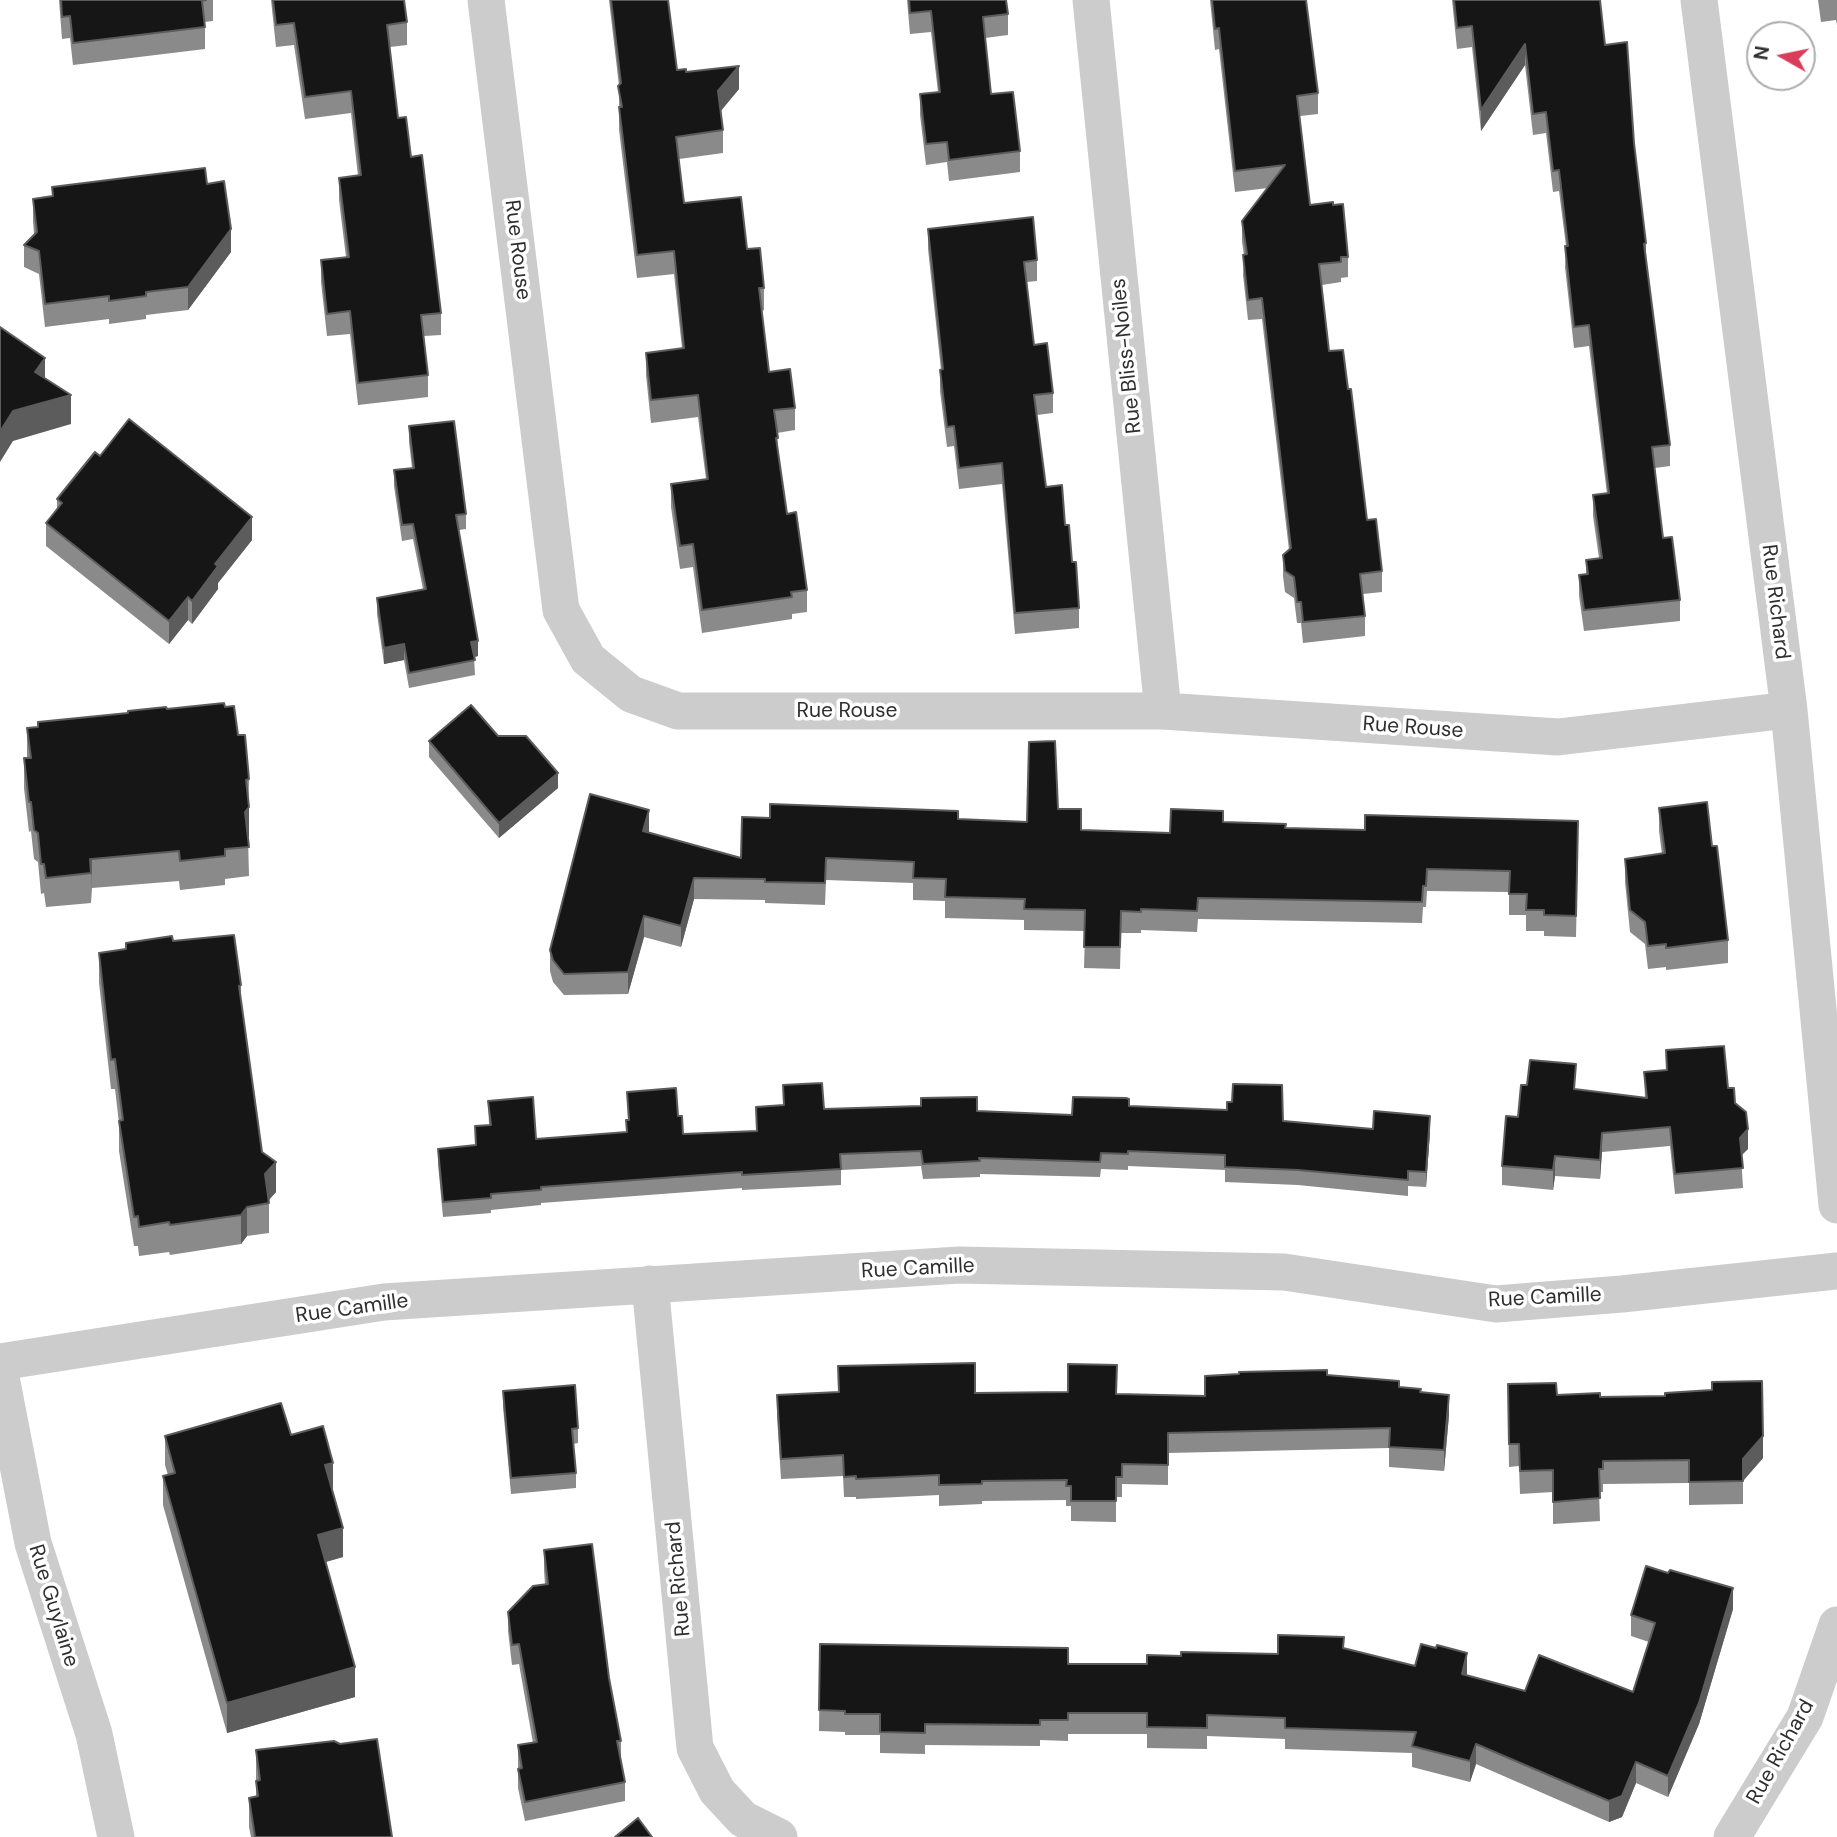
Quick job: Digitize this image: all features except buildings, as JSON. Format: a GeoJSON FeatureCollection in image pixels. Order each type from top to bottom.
{"type":"FeatureCollection","features":[{"type":"Feature","properties":{"kind":"street","name":"Rue Rouse"},"geometry":{"type":"LineString","coordinates":[[486,0],[562,610],[588,660],[631,694],[678,711],[1163,711],[1559,737],[1789,710]]}},
{"type":"Feature","properties":{"kind":"street","name":"Rue Bliss-Noiles"},"geometry":{"type":"LineString","coordinates":[[1091,0],[1163,711]]}},
{"type":"Feature","properties":{"kind":"street","name":"Rue Richard"},"geometry":{"type":"LineString","coordinates":[[1699,0],[1789,710],[1837,1205]]}},
{"type":"Feature","properties":{"kind":"street","name":"Rue Camille"},"geometry":{"type":"LineString","coordinates":[[0,1362],[384,1302],[959,1265],[1270,1272],[1496,1304],[1622,1294],[1837,1271]]}},
{"type":"Feature","properties":{"kind":"street","name":"Rue Richard"},"geometry":{"type":"LineString","coordinates":[[650,1284],[695,1748],[717,1791],[743,1819],[779,1837]]}},
{"type":"Feature","properties":{"kind":"street","name":"Rue Guylaine"},"geometry":{"type":"LineString","coordinates":[[0,1372],[33,1543],[94,1734],[116,1837]]}},
{"type":"Feature","properties":{"kind":"street","name":"Rue Richard"},"geometry":{"type":"LineString","coordinates":[[1732,1837],[1805,1717],[1837,1625]]}}]}
